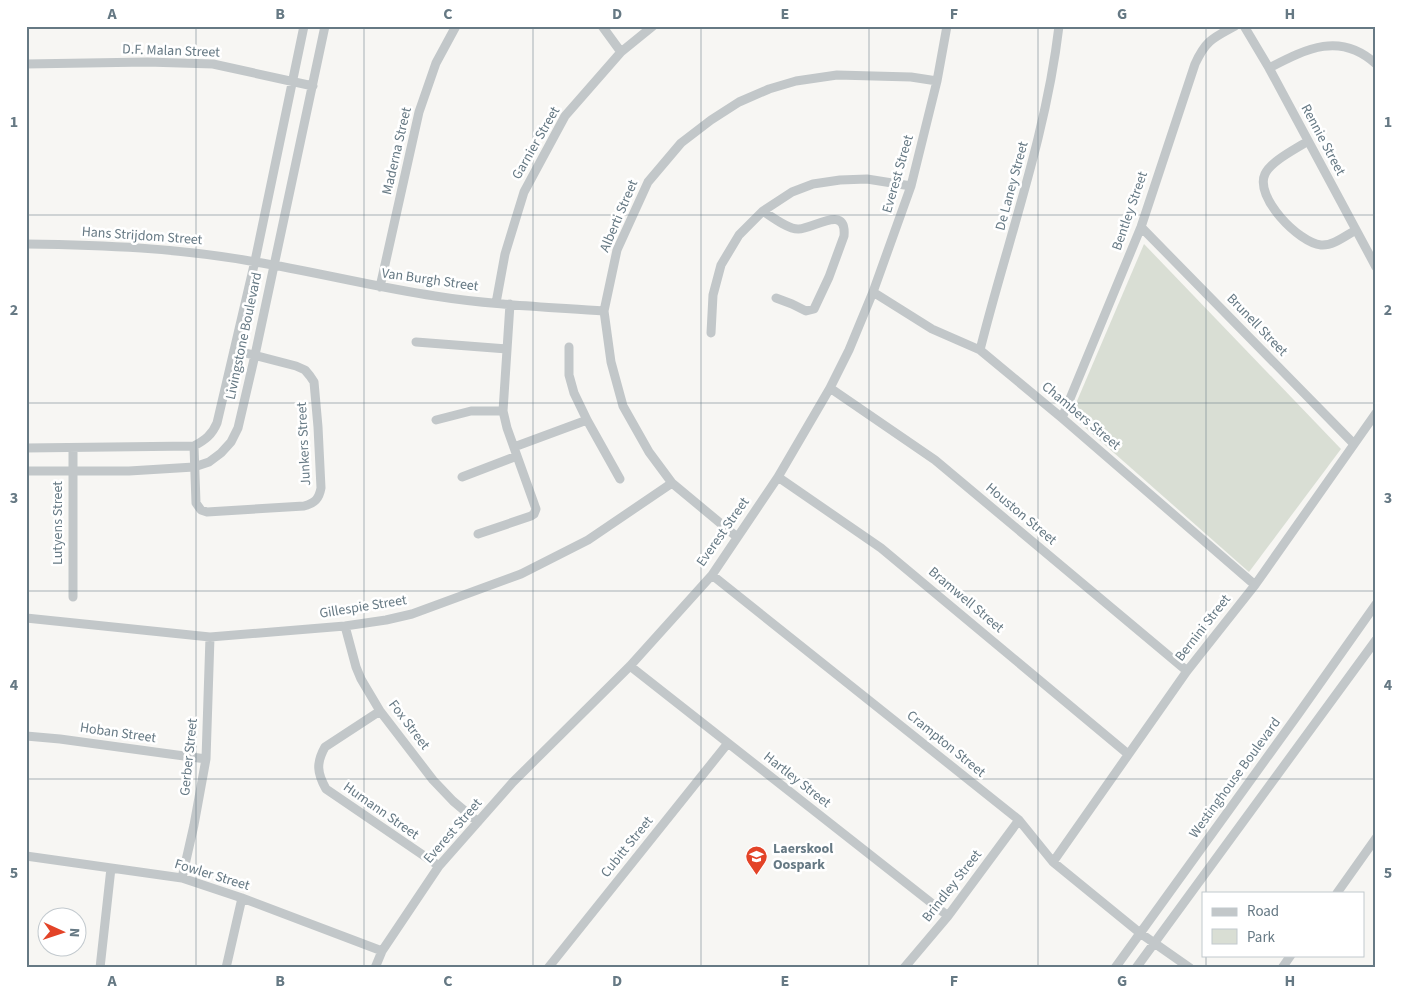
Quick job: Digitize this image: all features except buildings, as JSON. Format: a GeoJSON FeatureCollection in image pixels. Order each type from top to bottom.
{"type":"FeatureCollection","features":[{"type":"Feature","properties":{"kind":"street","name":"Livingstone Boulevard"},"geometry":{"type":"LineString","coordinates":[[194,446],[205,441],[214,431],[255,261],[304,26]]}},
{"type":"Feature","properties":{"kind":"street","name":"Livingstone Boulevard"},"geometry":{"type":"LineString","coordinates":[[26,471],[129,471],[194,467],[209,462],[231,442],[238,428],[255,355],[326,26]]}},
{"type":"Feature","properties":{"kind":"street","name":"Maderna Street"},"geometry":{"type":"LineString","coordinates":[[380,287],[419,112],[436,63],[456,26]]}},
{"type":"Feature","properties":{"kind":"street"},"geometry":{"type":"LineString","coordinates":[[602,26],[621,52]]}},
{"type":"Feature","properties":{"kind":"street","name":"Garnier Street"},"geometry":{"type":"LineString","coordinates":[[496,303],[505,254],[524,192],[565,116],[621,52],[653,26]]}},
{"type":"Feature","properties":{"kind":"street","name":"Everest Street"},"geometry":{"type":"LineString","coordinates":[[375,968],[382,951],[439,866],[513,782],[630,666],[712,574],[778,477],[830,388],[849,350],[873,292],[911,186],[938,81],[947,26]]}},
{"type":"Feature","properties":{"kind":"street","name":"De Laney Street"},"geometry":{"type":"LineString","coordinates":[[980,350],[1042,127],[1057,48],[1059,26]]}},
{"type":"Feature","properties":{"kind":"street","name":"Bentley Street"},"geometry":{"type":"LineString","coordinates":[[1062,418],[1141,226],[1195,64],[1205,46],[1214,38],[1235,26]]}},
{"type":"Feature","properties":{"kind":"street","name":"Rennie Street"},"geometry":{"type":"LineString","coordinates":[[1244,26],[1376,267]]}},
{"type":"Feature","properties":{"kind":"street"},"geometry":{"type":"LineString","coordinates":[[1268,68],[1296,54],[1332,45],[1350,48],[1366,55],[1376,64]]}},
{"type":"Feature","properties":{"kind":"street","name":"D.F. Malan Street"},"geometry":{"type":"LineString","coordinates":[[26,64],[147,62],[214,64],[313,86]]}},
{"type":"Feature","properties":{"kind":"street","name":"Alberti Street"},"geometry":{"type":"LineString","coordinates":[[737,537],[672,483],[649,452],[624,406],[611,362],[604,311],[617,250],[648,182],[681,143],[739,102],[769,89],[796,81],[837,75],[911,77],[938,81]]}},
{"type":"Feature","properties":{"kind":"street"},"geometry":{"type":"LineString","coordinates":[[1308,141],[1284,156],[1267,171],[1264,177],[1265,192],[1273,208],[1285,223],[1309,241],[1318,245],[1332,244],[1356,230]]}},
{"type":"Feature","properties":{"kind":"street"},"geometry":{"type":"LineString","coordinates":[[711,333],[713,295],[721,265],[739,235],[763,211],[792,192],[813,184],[867,179],[911,186]]}},
{"type":"Feature","properties":{"kind":"street"},"geometry":{"type":"LineString","coordinates":[[763,211],[791,228],[804,229],[833,219],[840,222],[845,230],[829,277],[814,309],[806,311],[776,298]]}},
{"type":"Feature","properties":{"kind":"street","name":"Brunell Street"},"geometry":{"type":"LineString","coordinates":[[1141,226],[1353,443]]}},
{"type":"Feature","properties":{"kind":"street","name":"Hans Strijdom Street"},"geometry":{"type":"LineString","coordinates":[[26,244],[118,246],[255,261]]}},
{"type":"Feature","properties":{"kind":"street","name":"Van Burgh Street"},"geometry":{"type":"LineString","coordinates":[[255,261],[380,287],[436,296],[496,303],[604,311]]}},
{"type":"Feature","properties":{"kind":"street","name":"Chambers Street"},"geometry":{"type":"LineString","coordinates":[[873,292],[932,329],[980,350],[1255,584]]}},
{"type":"Feature","properties":{"kind":"street"},"geometry":{"type":"LineString","coordinates":[[478,534],[531,516],[536,512],[536,506],[503,411],[510,304]]}},
{"type":"Feature","properties":{"kind":"street"},"geometry":{"type":"LineString","coordinates":[[416,342],[507,349]]}},
{"type":"Feature","properties":{"kind":"street"},"geometry":{"type":"LineString","coordinates":[[568,347],[569,375],[574,393],[620,479]]}},
{"type":"Feature","properties":{"kind":"street","name":"Junkers Street"},"geometry":{"type":"LineString","coordinates":[[194,446],[196,503],[201,510],[208,512],[304,506],[312,504],[319,496],[321,488],[314,382],[305,370],[234,350]]}},
{"type":"Feature","properties":{"kind":"street","name":"Houston Street"},"geometry":{"type":"LineString","coordinates":[[830,388],[935,460],[1187,671]]}},
{"type":"Feature","properties":{"kind":"street"},"geometry":{"type":"LineString","coordinates":[[436,420],[471,411],[503,411]]}},
{"type":"Feature","properties":{"kind":"street","name":"Bernini Street"},"geometry":{"type":"LineString","coordinates":[[1053,862],[1187,671],[1255,584],[1376,412]]}},
{"type":"Feature","properties":{"kind":"street"},"geometry":{"type":"LineString","coordinates":[[462,477],[587,420]]}},
{"type":"Feature","properties":{"kind":"street"},"geometry":{"type":"LineString","coordinates":[[26,448],[194,446]]}},
{"type":"Feature","properties":{"kind":"street","name":"Lutyens Street"},"geometry":{"type":"LineString","coordinates":[[72,597],[73,448]]}},
{"type":"Feature","properties":{"kind":"street","name":"Bramwell Street"},"geometry":{"type":"LineString","coordinates":[[778,477],[882,548],[1128,754]]}},
{"type":"Feature","properties":{"kind":"street","name":"Gillespie Street"},"geometry":{"type":"LineString","coordinates":[[26,618],[210,637],[345,626],[386,620],[412,614],[521,574],[588,540],[672,483]]}},
{"type":"Feature","properties":{"kind":"street","name":"Crampton Street"},"geometry":{"type":"LineString","coordinates":[[712,574],[1019,820],[1053,862],[1140,933],[1190,968]]}},
{"type":"Feature","properties":{"kind":"street","name":"Westinghouse Boulevard"},"geometry":{"type":"LineString","coordinates":[[1115,968],[1300,713],[1376,604]]}},
{"type":"Feature","properties":{"kind":"street","name":"Fox Street"},"geometry":{"type":"LineString","coordinates":[[345,626],[358,673],[380,711],[434,780],[453,801],[478,822]]}},
{"type":"Feature","properties":{"kind":"street","name":"Gerber Street"},"geometry":{"type":"LineString","coordinates":[[182,878],[206,759],[210,637]]}},
{"type":"Feature","properties":{"kind":"street"},"geometry":{"type":"LineString","coordinates":[[1136,968],[1376,640]]}},
{"type":"Feature","properties":{"kind":"street","name":"Hartley Street"},"geometry":{"type":"LineString","coordinates":[[630,666],[948,916]]}},
{"type":"Feature","properties":{"kind":"street","name":"Humann Street"},"geometry":{"type":"LineString","coordinates":[[380,711],[325,747],[320,756],[318,768],[320,779],[326,789],[439,866]]}},
{"type":"Feature","properties":{"kind":"street","name":"Hoban Street"},"geometry":{"type":"LineString","coordinates":[[26,736],[70,740],[206,759]]}},
{"type":"Feature","properties":{"kind":"street","name":"Cubitt Street"},"geometry":{"type":"LineString","coordinates":[[548,968],[728,743]]}},
{"type":"Feature","properties":{"kind":"street","name":"Brindley Street"},"geometry":{"type":"LineString","coordinates":[[904,968],[948,916],[1019,820]]}},
{"type":"Feature","properties":{"kind":"street"},"geometry":{"type":"LineString","coordinates":[[1338,892],[1376,838]]}},
{"type":"Feature","properties":{"kind":"street","name":"Fowler Street"},"geometry":{"type":"LineString","coordinates":[[26,856],[182,878],[242,898],[382,951]]}},
{"type":"Feature","properties":{"kind":"street"},"geometry":{"type":"LineString","coordinates":[[100,968],[111,868]]}},
{"type":"Feature","properties":{"kind":"street"},"geometry":{"type":"LineString","coordinates":[[226,968],[242,898]]}},
{"type":"Feature","properties":{"kind":"street"},"geometry":{"type":"LineString","coordinates":[[1282,968],[1290,956]]}},
{"type":"Feature","properties":{"kind":"green space"},"geometry":{"type":"Polygon","coordinates":[[[1144,244],[1341,449],[1249,572],[1071,415],[1144,244]]]}},
{"type":"Feature","properties":{"kind":"place","name":"Laerskool Oospark"},"geometry":{"type":"Point","coordinates":[757,876]}}]}
